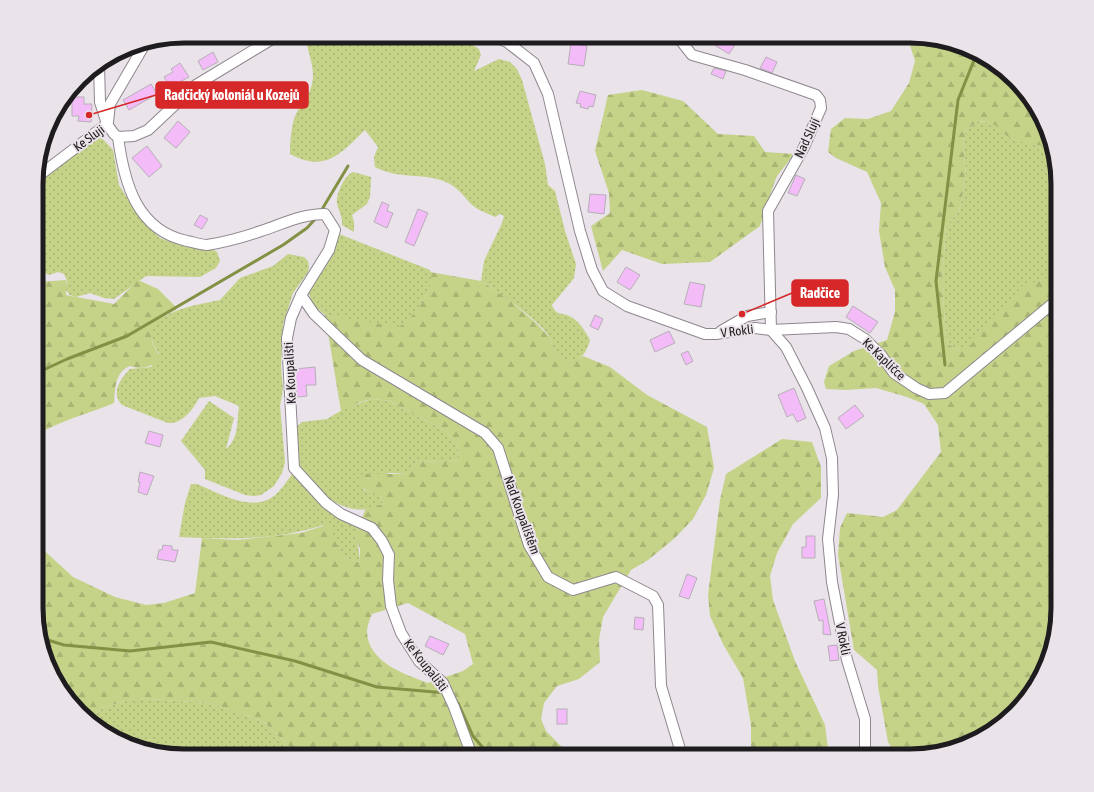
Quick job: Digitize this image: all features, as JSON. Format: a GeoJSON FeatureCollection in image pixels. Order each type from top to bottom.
{"type":"FeatureCollection","features":[{"type":"Feature","properties":{"kind":"street","name":"Ke Sluji"},"geometry":{"type":"LineString","coordinates":[[43,172],[107,124],[118,137],[134,136],[148,130],[196,85],[265,43]]}},
{"type":"Feature","properties":{"kind":"street","name":"V Rokli"},"geometry":{"type":"LineString","coordinates":[[507,43],[534,63],[548,94],[580,231],[592,270],[603,291],[627,306],[705,334],[716,334],[755,328],[771,330],[786,347],[826,428],[832,458],[833,495],[828,538],[832,582],[846,660],[865,719],[865,749]]}},
{"type":"Feature","properties":{"kind":"street","name":"Nad Slují"},"geometry":{"type":"LineString","coordinates":[[683,43],[692,55],[745,70],[816,95],[820,100],[821,108],[804,147],[768,211],[772,312],[771,330]]}},
{"type":"Feature","properties":{"kind":"street"},"geometry":{"type":"LineString","coordinates":[[107,124],[110,104],[142,49]]}},
{"type":"Feature","properties":{"kind":"street"},"geometry":{"type":"LineString","coordinates":[[99,71],[100,102],[107,124]]}},
{"type":"Feature","properties":{"kind":"street","name":"Ke Koupališti"},"geometry":{"type":"LineString","coordinates":[[118,137],[122,166],[136,202],[142,213],[154,226],[174,238],[206,245],[260,232],[309,214],[325,214],[335,230],[329,250],[301,295],[291,318],[287,338],[294,468],[326,503],[341,514],[372,528],[382,541],[389,555],[388,580],[391,606],[401,633],[419,661],[445,687],[469,749]]}},
{"type":"Feature","properties":{"kind":"street","name":"Nad Koupalištěm"},"geometry":{"type":"LineString","coordinates":[[301,295],[314,314],[362,360],[486,433],[498,448],[529,545],[548,577],[573,590],[616,578],[653,596],[658,605],[661,686],[680,749]]}},
{"type":"Feature","properties":{"kind":"street","name":"Ke Kapličce"},"geometry":{"type":"LineString","coordinates":[[771,330],[836,327],[849,329],[864,339],[881,355],[894,373],[916,388],[930,394],[945,393],[1051,305]]}},
{"type":"Feature","properties":{"kind":"street"},"geometry":{"type":"LineString","coordinates":[[716,334],[747,316],[772,312]]}},
{"type":"Feature","properties":{"kind":"green space"},"geometry":{"type":"Polygon","coordinates":[[[307,43],[463,43],[473,45],[479,49],[481,55],[474,71],[499,59],[510,62],[517,69],[522,80],[545,164],[548,185],[555,191],[565,231],[576,264],[574,278],[552,305],[555,311],[576,320],[590,340],[588,347],[582,356],[573,361],[568,361],[555,356],[550,338],[538,323],[498,292],[481,281],[484,261],[504,216],[500,214],[495,217],[476,208],[457,189],[446,182],[428,177],[402,175],[384,171],[375,167],[374,157],[378,147],[365,130],[340,153],[323,161],[313,162],[290,154],[291,134],[294,118],[307,96],[313,81],[312,66],[307,43]]]}},
{"type":"Feature","properties":{"kind":"green space"},"geometry":{"type":"Polygon","coordinates":[[[909,43],[928,44],[955,50],[980,62],[996,72],[1010,84],[1022,98],[1032,114],[1044,139],[1046,147],[1026,143],[1008,137],[991,123],[978,121],[967,130],[963,145],[966,174],[959,211],[946,226],[942,282],[946,337],[949,345],[960,350],[967,349],[1022,286],[1051,277],[1051,617],[1044,653],[1032,678],[1022,694],[1010,708],[996,720],[980,730],[955,742],[928,748],[892,749],[888,742],[878,686],[877,670],[854,650],[838,555],[840,528],[847,513],[883,517],[897,510],[941,452],[938,425],[924,404],[907,397],[876,388],[846,390],[826,389],[824,382],[829,366],[854,351],[887,340],[895,312],[895,290],[885,267],[879,231],[881,203],[867,172],[836,158],[828,152],[831,129],[845,118],[868,119],[891,111],[909,83],[915,61],[909,43]]]}},
{"type":"Feature","properties":{"kind":"green space"},"geometry":{"type":"Polygon","coordinates":[[[642,90],[683,101],[718,134],[754,136],[765,152],[794,154],[777,176],[760,226],[710,262],[662,264],[622,250],[603,271],[591,226],[610,213],[609,193],[595,151],[608,95],[642,90]]]}},
{"type":"Feature","properties":{"kind":"green space"},"geometry":{"type":"Polygon","coordinates":[[[978,121],[994,123],[1013,139],[1046,147],[1051,175],[1051,277],[1022,287],[967,350],[960,350],[949,345],[946,337],[942,282],[946,226],[959,211],[966,174],[963,145],[967,130],[978,121]]]}},
{"type":"Feature","properties":{"kind":"green space"},"geometry":{"type":"Polygon","coordinates":[[[97,136],[100,136],[113,150],[119,185],[141,220],[160,238],[190,248],[209,247],[217,252],[220,261],[216,268],[200,277],[146,276],[114,299],[104,298],[90,293],[76,297],[70,295],[65,289],[67,281],[64,274],[58,272],[49,275],[43,272],[43,179],[74,151],[97,136]]]}},
{"type":"Feature","properties":{"kind":"green space"},"geometry":{"type":"Polygon","coordinates":[[[353,172],[371,177],[370,197],[367,204],[352,215],[354,232],[342,225],[342,219],[337,203],[338,194],[342,185],[347,177],[353,172]]]}},
{"type":"Feature","properties":{"kind":"green space"},"geometry":{"type":"Polygon","coordinates":[[[339,234],[430,270],[432,274],[432,281],[430,288],[416,312],[404,324],[398,327],[390,327],[325,315],[313,305],[308,290],[339,234]]]}},
{"type":"Feature","properties":{"kind":"green space"},"geometry":{"type":"Polygon","coordinates":[[[288,254],[304,257],[308,261],[309,267],[308,272],[293,293],[283,324],[281,367],[283,389],[280,406],[285,462],[282,473],[274,486],[261,495],[245,495],[205,479],[205,470],[181,441],[209,401],[234,418],[226,449],[230,445],[235,435],[239,406],[215,396],[199,398],[194,407],[182,419],[173,423],[168,423],[122,405],[117,396],[117,391],[120,381],[130,369],[151,367],[159,353],[152,340],[153,329],[159,320],[183,309],[220,300],[240,278],[273,266],[288,254]]]}},
{"type":"Feature","properties":{"kind":"green space"},"geometry":{"type":"Polygon","coordinates":[[[430,272],[481,281],[508,299],[536,323],[550,338],[555,356],[562,360],[572,361],[583,356],[610,367],[647,395],[707,427],[714,468],[706,495],[693,519],[675,538],[648,560],[631,570],[603,617],[599,640],[600,662],[579,679],[557,686],[544,703],[541,719],[546,731],[564,749],[292,749],[263,721],[209,703],[135,698],[102,708],[93,716],[72,694],[62,678],[50,653],[43,617],[43,550],[73,577],[115,597],[146,605],[164,603],[195,593],[202,538],[237,540],[301,533],[329,524],[341,556],[357,562],[360,561],[360,549],[355,536],[365,510],[383,504],[381,495],[366,490],[361,486],[358,479],[362,474],[409,474],[417,461],[449,462],[457,460],[459,454],[457,444],[446,431],[390,401],[372,399],[360,402],[341,411],[325,315],[399,327],[417,310],[430,286],[430,272]],[[408,603],[372,614],[367,632],[369,642],[380,659],[398,671],[428,683],[463,671],[473,664],[465,634],[408,603]]]}},
{"type":"Feature","properties":{"kind":"green space"},"geometry":{"type":"Polygon","coordinates":[[[66,280],[66,295],[114,304],[138,280],[158,289],[176,307],[176,310],[161,319],[154,328],[152,334],[152,340],[160,360],[146,367],[138,368],[130,366],[121,372],[117,381],[114,403],[65,421],[43,432],[43,282],[66,280]]]}},
{"type":"Feature","properties":{"kind":"green space"},"geometry":{"type":"Polygon","coordinates":[[[372,399],[390,401],[446,431],[457,444],[459,454],[457,460],[449,462],[417,461],[409,474],[390,473],[358,479],[364,490],[381,495],[383,504],[370,509],[357,509],[344,506],[332,500],[311,482],[303,471],[296,456],[295,428],[302,422],[327,419],[347,407],[372,399]]]}},
{"type":"Feature","properties":{"kind":"green space"},"geometry":{"type":"Polygon","coordinates":[[[782,439],[812,442],[821,467],[821,498],[793,524],[777,553],[770,576],[773,600],[795,661],[825,725],[828,749],[751,749],[751,725],[743,678],[723,644],[710,616],[708,595],[720,500],[726,474],[782,439]]]}},
{"type":"Feature","properties":{"kind":"green space"},"geometry":{"type":"Polygon","coordinates":[[[292,474],[307,491],[322,504],[359,524],[357,538],[360,561],[357,562],[341,556],[323,525],[288,534],[252,538],[179,537],[185,503],[191,484],[197,484],[236,500],[256,503],[265,501],[274,496],[292,474]]]}},
{"type":"Feature","properties":{"kind":"green space"},"geometry":{"type":"Polygon","coordinates":[[[135,698],[209,703],[263,721],[292,749],[166,748],[139,742],[114,730],[98,720],[93,716],[102,708],[135,698]]]}},
{"type":"Feature","properties":{"kind":"building"},"geometry":{"type":"Polygon","coordinates":[[[571,43],[587,46],[584,66],[568,64],[571,43]]]}},
{"type":"Feature","properties":{"kind":"building"},"geometry":{"type":"Polygon","coordinates":[[[711,43],[736,43],[729,54],[711,43]]]}},
{"type":"Feature","properties":{"kind":"building"},"geometry":{"type":"Polygon","coordinates":[[[213,52],[218,62],[203,70],[198,61],[213,52]]]}},
{"type":"Feature","properties":{"kind":"building"},"geometry":{"type":"Polygon","coordinates":[[[766,57],[777,62],[772,73],[760,68],[766,57]]]}},
{"type":"Feature","properties":{"kind":"building"},"geometry":{"type":"Polygon","coordinates":[[[180,63],[189,77],[170,87],[164,77],[173,72],[171,69],[180,63]]]}},
{"type":"Feature","properties":{"kind":"building"},"geometry":{"type":"Polygon","coordinates":[[[714,68],[726,71],[723,79],[711,74],[714,68]]]}},
{"type":"Feature","properties":{"kind":"building"},"geometry":{"type":"Polygon","coordinates":[[[151,84],[157,94],[129,110],[123,100],[151,84]]]}},
{"type":"Feature","properties":{"kind":"building"},"geometry":{"type":"Polygon","coordinates":[[[580,91],[596,95],[593,107],[589,106],[588,109],[580,107],[581,104],[576,103],[580,91]]]}},
{"type":"Feature","properties":{"kind":"building"},"geometry":{"type":"Polygon","coordinates":[[[73,97],[84,97],[84,104],[92,104],[91,122],[78,121],[79,116],[72,116],[73,97]]]}},
{"type":"Feature","properties":{"kind":"building"},"geometry":{"type":"Polygon","coordinates":[[[178,121],[190,132],[176,148],[164,138],[178,121]]]}},
{"type":"Feature","properties":{"kind":"building"},"geometry":{"type":"Polygon","coordinates":[[[147,146],[162,166],[149,177],[132,158],[147,146]]]}},
{"type":"Feature","properties":{"kind":"building"},"geometry":{"type":"Polygon","coordinates":[[[796,175],[805,179],[797,196],[788,193],[796,175]]]}},
{"type":"Feature","properties":{"kind":"building"},"geometry":{"type":"Polygon","coordinates":[[[590,194],[606,195],[604,214],[588,212],[590,194]]]}},
{"type":"Feature","properties":{"kind":"building"},"geometry":{"type":"Polygon","coordinates":[[[382,202],[389,205],[387,211],[393,213],[387,228],[374,222],[382,202]]]}},
{"type":"Feature","properties":{"kind":"building"},"geometry":{"type":"Polygon","coordinates":[[[418,209],[428,213],[414,246],[405,242],[418,209]]]}},
{"type":"Feature","properties":{"kind":"building"},"geometry":{"type":"Polygon","coordinates":[[[200,215],[208,219],[202,229],[194,225],[200,215]]]}},
{"type":"Feature","properties":{"kind":"building"},"geometry":{"type":"Polygon","coordinates":[[[626,267],[640,275],[630,290],[617,282],[626,267]]]}},
{"type":"Feature","properties":{"kind":"building"},"geometry":{"type":"Polygon","coordinates":[[[690,282],[705,285],[701,307],[684,304],[690,282]]]}},
{"type":"Feature","properties":{"kind":"building"},"geometry":{"type":"Polygon","coordinates":[[[853,306],[878,322],[870,333],[846,317],[853,306]]]}},
{"type":"Feature","properties":{"kind":"building"},"geometry":{"type":"Polygon","coordinates":[[[595,315],[603,319],[598,330],[590,326],[595,315]]]}},
{"type":"Feature","properties":{"kind":"building"},"geometry":{"type":"Polygon","coordinates":[[[669,331],[675,343],[655,352],[650,340],[669,331]]]}},
{"type":"Feature","properties":{"kind":"building"},"geometry":{"type":"Polygon","coordinates":[[[688,351],[693,361],[686,365],[681,354],[688,351]]]}},
{"type":"Feature","properties":{"kind":"building"},"geometry":{"type":"Polygon","coordinates":[[[315,367],[316,385],[306,385],[307,396],[297,397],[295,369],[315,367]]]}},
{"type":"Feature","properties":{"kind":"building"},"geometry":{"type":"Polygon","coordinates":[[[794,388],[806,418],[797,422],[793,414],[787,417],[778,395],[794,388]]]}},
{"type":"Feature","properties":{"kind":"building"},"geometry":{"type":"Polygon","coordinates":[[[855,405],[864,416],[846,429],[838,418],[855,405]]]}},
{"type":"Feature","properties":{"kind":"building"},"geometry":{"type":"Polygon","coordinates":[[[149,431],[163,435],[160,447],[145,443],[149,431]]]}},
{"type":"Feature","properties":{"kind":"building"},"geometry":{"type":"Polygon","coordinates":[[[140,472],[154,476],[147,495],[138,492],[140,472]]]}},
{"type":"Feature","properties":{"kind":"building"},"geometry":{"type":"Polygon","coordinates":[[[806,536],[815,536],[815,558],[802,558],[802,547],[806,547],[806,536]]]}},
{"type":"Feature","properties":{"kind":"building"},"geometry":{"type":"Polygon","coordinates":[[[163,545],[172,546],[172,550],[178,550],[175,562],[157,559],[159,550],[162,550],[163,545]]]}},
{"type":"Feature","properties":{"kind":"building"},"geometry":{"type":"Polygon","coordinates":[[[687,574],[697,578],[689,599],[679,596],[687,574]]]}},
{"type":"Feature","properties":{"kind":"building"},"geometry":{"type":"Polygon","coordinates":[[[824,599],[831,635],[823,634],[823,620],[819,621],[814,601],[824,599]]]}},
{"type":"Feature","properties":{"kind":"building"},"geometry":{"type":"Polygon","coordinates":[[[635,617],[644,618],[643,630],[634,629],[635,617]]]}},
{"type":"Feature","properties":{"kind":"building"},"geometry":{"type":"Polygon","coordinates":[[[430,636],[449,644],[443,655],[425,646],[430,636]]]}},
{"type":"Feature","properties":{"kind":"building"},"geometry":{"type":"Polygon","coordinates":[[[837,645],[839,660],[830,661],[828,646],[837,645]]]}},
{"type":"Feature","properties":{"kind":"building"},"geometry":{"type":"Polygon","coordinates":[[[557,709],[567,709],[567,724],[557,724],[557,709]]]}},
{"type":"Feature","properties":{"kind":"waterway"},"geometry":{"type":"LineString","coordinates":[[945,365],[936,281],[958,100],[974,59]]}},
{"type":"Feature","properties":{"kind":"waterway"},"geometry":{"type":"LineString","coordinates":[[321,211],[348,166]]}},
{"type":"Feature","properties":{"kind":"waterway"},"geometry":{"type":"LineString","coordinates":[[43,370],[67,359],[127,336],[283,245],[307,228],[317,217]]}},
{"type":"Feature","properties":{"kind":"waterway"},"geometry":{"type":"LineString","coordinates":[[47,640],[64,645],[130,651],[211,642],[295,661],[377,687],[446,693]]}},
{"type":"Feature","properties":{"kind":"waterway"},"geometry":{"type":"LineString","coordinates":[[458,703],[473,736],[484,749]]}},
{"type":"Feature","properties":{"kind":"place","name":"Radčický koloniál u Kozejů"},"geometry":{"type":"Point","coordinates":[89,115]}},
{"type":"Feature","properties":{"kind":"place","name":"Radčice"},"geometry":{"type":"Point","coordinates":[742,314]}}]}
